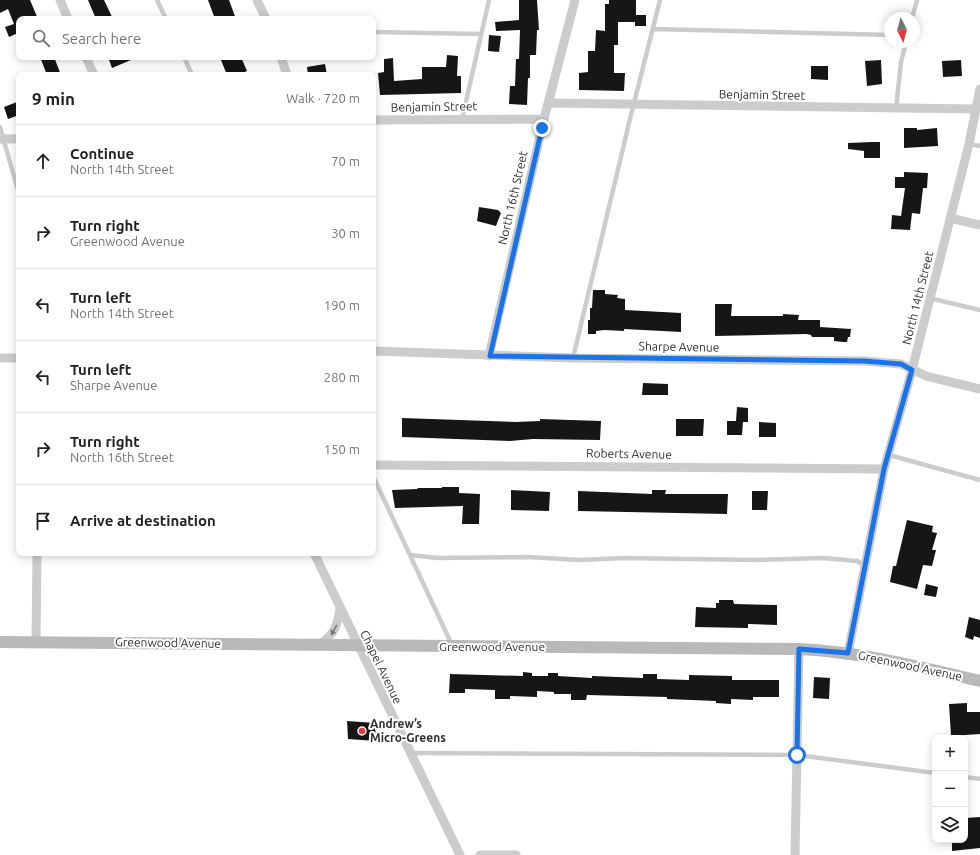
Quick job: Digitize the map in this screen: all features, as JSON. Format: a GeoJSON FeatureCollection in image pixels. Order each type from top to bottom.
{"type":"FeatureCollection","features":[{"type":"Feature","properties":{"kind":"street"},"geometry":{"type":"LineString","coordinates":[[60,0],[67,16]]}},
{"type":"Feature","properties":{"kind":"street"},"geometry":{"type":"LineString","coordinates":[[257,0],[265,16]]}},
{"type":"Feature","properties":{"kind":"street","name":"North 16th Street"},"geometry":{"type":"LineString","coordinates":[[490,356],[544,119],[575,0]]}},
{"type":"Feature","properties":{"kind":"street"},"geometry":{"type":"LineString","coordinates":[[87,60],[93,72]]}},
{"type":"Feature","properties":{"kind":"street"},"geometry":{"type":"LineString","coordinates":[[282,60],[286,72]]}},
{"type":"Feature","properties":{"kind":"street","name":"North 14th Street"},"geometry":{"type":"LineString","coordinates":[[848,653],[884,469],[912,370],[969,144],[980,89]]}},
{"type":"Feature","properties":{"kind":"street","name":"Benjamin Street"},"geometry":{"type":"LineString","coordinates":[[549,103],[634,106],[975,109]]}},
{"type":"Feature","properties":{"kind":"street","name":"Benjamin Street"},"geometry":{"type":"LineString","coordinates":[[376,120],[544,119]]}},
{"type":"Feature","properties":{"kind":"street"},"geometry":{"type":"LineString","coordinates":[[2,139],[16,139]]}},
{"type":"Feature","properties":{"kind":"street"},"geometry":{"type":"LineString","coordinates":[[950,218],[980,225]]}},
{"type":"Feature","properties":{"kind":"street","name":"Sharpe Avenue"},"geometry":{"type":"LineString","coordinates":[[376,351],[573,358],[864,361],[901,364],[926,376],[980,389]]}},
{"type":"Feature","properties":{"kind":"street"},"geometry":{"type":"LineString","coordinates":[[0,358],[16,358]]}},
{"type":"Feature","properties":{"kind":"street","name":"Roberts Avenue"},"geometry":{"type":"LineString","coordinates":[[376,465],[884,469]]}},
{"type":"Feature","properties":{"kind":"street"},"geometry":{"type":"LineString","coordinates":[[36,642],[37,556]]}},
{"type":"Feature","properties":{"kind":"street","name":"Chapel Avenue"},"geometry":{"type":"LineString","coordinates":[[315,556],[460,855]]}},
{"type":"Feature","properties":{"kind":"street"},"geometry":{"type":"LineString","coordinates":[[318,646],[330,638],[334,632],[338,623],[340,608]]}},
{"type":"Feature","properties":{"kind":"street","name":"Greenwood Avenue"},"geometry":{"type":"LineString","coordinates":[[0,642],[318,646],[799,649],[876,657],[980,681]]}},
{"type":"Feature","properties":{"kind":"street"},"geometry":{"type":"LineString","coordinates":[[795,855],[799,649]]}},
{"type":"Feature","properties":{"kind":"street"},"geometry":{"type":"LineString","coordinates":[[480,855],[516,855]]}},
{"type":"Feature","properties":{"kind":"lane"},"geometry":{"type":"LineString","coordinates":[[157,0],[165,16]]}},
{"type":"Feature","properties":{"kind":"lane"},"geometry":{"type":"LineString","coordinates":[[462,119],[490,0]]}},
{"type":"Feature","properties":{"kind":"lane"},"geometry":{"type":"LineString","coordinates":[[573,358],[660,0]]}},
{"type":"Feature","properties":{"kind":"lane"},"geometry":{"type":"LineString","coordinates":[[914,12],[917,0]]}},
{"type":"Feature","properties":{"kind":"lane"},"geometry":{"type":"LineString","coordinates":[[654,29],[884,34]]}},
{"type":"Feature","properties":{"kind":"lane"},"geometry":{"type":"LineString","coordinates":[[376,32],[481,34]]}},
{"type":"Feature","properties":{"kind":"lane"},"geometry":{"type":"LineString","coordinates":[[896,109],[901,62],[904,48]]}},
{"type":"Feature","properties":{"kind":"lane"},"geometry":{"type":"LineString","coordinates":[[185,60],[191,72]]}},
{"type":"Feature","properties":{"kind":"lane"},"geometry":{"type":"LineString","coordinates":[[0,127],[2,139],[16,184]]}},
{"type":"Feature","properties":{"kind":"lane"},"geometry":{"type":"LineString","coordinates":[[969,144],[980,146]]}},
{"type":"Feature","properties":{"kind":"lane"},"geometry":{"type":"LineString","coordinates":[[929,298],[980,310]]}},
{"type":"Feature","properties":{"kind":"lane"},"geometry":{"type":"LineString","coordinates":[[889,455],[980,480]]}},
{"type":"Feature","properties":{"kind":"lane"},"geometry":{"type":"LineString","coordinates":[[376,482],[452,647]]}},
{"type":"Feature","properties":{"kind":"lane"},"geometry":{"type":"LineString","coordinates":[[410,555],[437,558],[528,557],[580,560],[624,558],[757,560],[824,558],[857,561],[865,566]]}},
{"type":"Feature","properties":{"kind":"lane"},"geometry":{"type":"LineString","coordinates":[[410,754],[797,755],[932,773]]}},
{"type":"Feature","properties":{"kind":"lane"},"geometry":{"type":"LineString","coordinates":[[968,777],[980,779]]}},
{"type":"Feature","properties":{"kind":"building"},"geometry":{"type":"Polygon","coordinates":[[[0,0],[30,0],[37,16],[16,16],[16,34],[9,37],[5,27],[14,24],[8,9],[0,13],[0,0]]]}},
{"type":"Feature","properties":{"kind":"building"},"geometry":{"type":"Polygon","coordinates":[[[88,0],[104,0],[112,16],[95,16],[88,0]]]}},
{"type":"Feature","properties":{"kind":"building"},"geometry":{"type":"Polygon","coordinates":[[[208,0],[229,0],[235,16],[214,16],[208,0]]]}},
{"type":"Feature","properties":{"kind":"building"},"geometry":{"type":"Polygon","coordinates":[[[519,0],[537,0],[539,30],[537,30],[536,55],[530,55],[530,78],[528,78],[527,105],[509,104],[510,86],[515,86],[516,59],[519,59],[520,30],[496,31],[495,22],[519,20],[519,0]]]}},
{"type":"Feature","properties":{"kind":"building"},"geometry":{"type":"Polygon","coordinates":[[[609,0],[636,0],[636,15],[646,15],[646,26],[635,26],[635,22],[618,22],[618,45],[614,45],[614,73],[625,73],[624,91],[579,90],[579,73],[588,72],[588,51],[595,51],[596,30],[605,31],[605,4],[609,4],[609,0]]]}},
{"type":"Feature","properties":{"kind":"building"},"geometry":{"type":"Polygon","coordinates":[[[489,35],[501,36],[499,52],[488,51],[489,35]]]}},
{"type":"Feature","properties":{"kind":"building"},"geometry":{"type":"Polygon","coordinates":[[[447,55],[458,56],[457,76],[461,76],[461,93],[380,95],[378,73],[384,72],[384,59],[393,58],[394,81],[422,79],[422,67],[446,67],[447,55]]]}},
{"type":"Feature","properties":{"kind":"building"},"geometry":{"type":"Polygon","coordinates":[[[41,60],[55,60],[60,72],[46,72],[41,60]]]}},
{"type":"Feature","properties":{"kind":"building"},"geometry":{"type":"Polygon","coordinates":[[[109,60],[131,60],[112,68],[109,60]]]}},
{"type":"Feature","properties":{"kind":"building"},"geometry":{"type":"Polygon","coordinates":[[[221,60],[242,60],[247,71],[245,72],[226,72],[221,60]]]}},
{"type":"Feature","properties":{"kind":"building"},"geometry":{"type":"Polygon","coordinates":[[[881,60],[882,84],[867,86],[865,61],[881,60]]]}},
{"type":"Feature","properties":{"kind":"building"},"geometry":{"type":"Polygon","coordinates":[[[961,60],[962,76],[943,77],[942,61],[961,60]]]}},
{"type":"Feature","properties":{"kind":"building"},"geometry":{"type":"Polygon","coordinates":[[[325,64],[326,72],[308,72],[307,67],[325,64]]]}},
{"type":"Feature","properties":{"kind":"building"},"geometry":{"type":"Polygon","coordinates":[[[811,66],[828,66],[828,80],[811,79],[811,66]]]}},
{"type":"Feature","properties":{"kind":"building"},"geometry":{"type":"Polygon","coordinates":[[[16,102],[16,116],[8,119],[4,107],[16,102]]]}},
{"type":"Feature","properties":{"kind":"building"},"geometry":{"type":"Polygon","coordinates":[[[904,128],[917,128],[917,130],[937,128],[938,146],[904,148],[904,128]]]}},
{"type":"Feature","properties":{"kind":"building"},"geometry":{"type":"Polygon","coordinates":[[[880,142],[880,158],[864,158],[864,151],[848,149],[848,143],[880,142]]]}},
{"type":"Feature","properties":{"kind":"building"},"geometry":{"type":"Polygon","coordinates":[[[904,172],[928,173],[927,188],[923,188],[920,214],[912,213],[910,230],[891,229],[892,215],[901,216],[905,188],[895,188],[895,177],[904,177],[904,172]]]}},
{"type":"Feature","properties":{"kind":"building"},"geometry":{"type":"Polygon","coordinates":[[[479,207],[498,210],[501,213],[496,226],[477,221],[479,207]]]}},
{"type":"Feature","properties":{"kind":"building"},"geometry":{"type":"Polygon","coordinates":[[[593,290],[605,290],[605,294],[618,295],[617,298],[625,299],[625,310],[681,313],[681,332],[624,329],[624,331],[604,330],[596,331],[596,334],[588,334],[588,320],[590,320],[590,308],[592,308],[593,290]]]}},
{"type":"Feature","properties":{"kind":"building"},"geometry":{"type":"Polygon","coordinates":[[[715,304],[732,304],[731,316],[783,316],[783,314],[799,315],[798,320],[820,320],[820,327],[851,329],[850,337],[848,337],[847,342],[843,342],[834,341],[834,337],[812,337],[811,335],[806,334],[715,336],[715,304]]]}},
{"type":"Feature","properties":{"kind":"building"},"geometry":{"type":"Polygon","coordinates":[[[643,383],[668,384],[668,395],[642,395],[643,383]]]}},
{"type":"Feature","properties":{"kind":"building"},"geometry":{"type":"Polygon","coordinates":[[[737,407],[748,408],[748,422],[743,422],[742,435],[727,435],[727,421],[736,421],[737,407]]]}},
{"type":"Feature","properties":{"kind":"building"},"geometry":{"type":"Polygon","coordinates":[[[402,418],[516,422],[540,421],[540,419],[601,421],[600,440],[533,439],[510,441],[402,437],[402,418]]]}},
{"type":"Feature","properties":{"kind":"building"},"geometry":{"type":"Polygon","coordinates":[[[676,419],[704,419],[703,436],[676,436],[676,419]]]}},
{"type":"Feature","properties":{"kind":"building"},"geometry":{"type":"Polygon","coordinates":[[[759,422],[776,423],[776,437],[759,437],[759,422]]]}},
{"type":"Feature","properties":{"kind":"building"},"geometry":{"type":"Polygon","coordinates":[[[459,487],[459,493],[480,494],[479,524],[462,524],[463,506],[395,508],[392,490],[459,487]]]}},
{"type":"Feature","properties":{"kind":"building"},"geometry":{"type":"Polygon","coordinates":[[[511,490],[550,492],[549,511],[511,510],[511,490]]]}},
{"type":"Feature","properties":{"kind":"building"},"geometry":{"type":"Polygon","coordinates":[[[652,490],[666,490],[665,494],[728,494],[727,514],[578,511],[578,491],[652,494],[652,490]]]}},
{"type":"Feature","properties":{"kind":"building"},"geometry":{"type":"Polygon","coordinates":[[[752,491],[768,491],[767,510],[752,510],[752,491]]]}},
{"type":"Feature","properties":{"kind":"building"},"geometry":{"type":"Polygon","coordinates":[[[907,520],[933,526],[932,532],[937,533],[932,550],[936,550],[932,566],[923,565],[917,589],[890,582],[893,566],[896,566],[907,520]]]}},
{"type":"Feature","properties":{"kind":"building"},"geometry":{"type":"Polygon","coordinates":[[[926,584],[938,587],[936,597],[924,595],[926,584]]]}},
{"type":"Feature","properties":{"kind":"building"},"geometry":{"type":"Polygon","coordinates":[[[719,600],[733,600],[734,604],[777,605],[777,625],[748,624],[748,628],[695,627],[696,607],[716,608],[716,603],[719,603],[719,600]]]}},
{"type":"Feature","properties":{"kind":"building"},"geometry":{"type":"Polygon","coordinates":[[[969,617],[980,620],[980,638],[974,636],[973,640],[965,637],[969,617]]]}},
{"type":"Feature","properties":{"kind":"building"},"geometry":{"type":"Polygon","coordinates":[[[523,672],[532,673],[532,676],[548,676],[548,673],[558,673],[558,676],[592,678],[592,676],[643,678],[643,674],[657,674],[657,679],[689,680],[689,675],[732,676],[732,680],[779,680],[779,697],[753,697],[753,700],[731,699],[731,704],[716,703],[716,701],[667,699],[667,697],[587,695],[586,700],[571,700],[571,694],[554,694],[554,692],[537,691],[537,697],[510,696],[510,699],[495,699],[495,690],[465,689],[465,693],[449,693],[450,674],[523,676],[523,672]]]}},
{"type":"Feature","properties":{"kind":"building"},"geometry":{"type":"Polygon","coordinates":[[[814,677],[830,678],[829,699],[813,698],[814,677]]]}},
{"type":"Feature","properties":{"kind":"building"},"geometry":{"type":"Polygon","coordinates":[[[967,703],[967,712],[980,712],[980,734],[951,735],[949,704],[967,703]]]}},
{"type":"Feature","properties":{"kind":"building","name":"Andrew’s Micro-Greens"},"geometry":{"type":"Polygon","coordinates":[[[347,721],[375,723],[376,741],[348,739],[347,721]]]}},
{"type":"Feature","properties":{"kind":"building"},"geometry":{"type":"Polygon","coordinates":[[[980,817],[980,848],[952,851],[952,843],[968,843],[968,818],[980,817]]]}},
{"type":"Feature","properties":{"kind":"place","name":"Andrew’s Micro-Greens"},"geometry":{"type":"Point","coordinates":[362,731]}},
{"type":"Feature","properties":{"kind":"route"},"geometry":{"type":"LineString","coordinates":[[542,128],[490,356],[864,361],[901,364],[912,370],[884,469],[848,653],[799,649],[797,755]]}}]}
